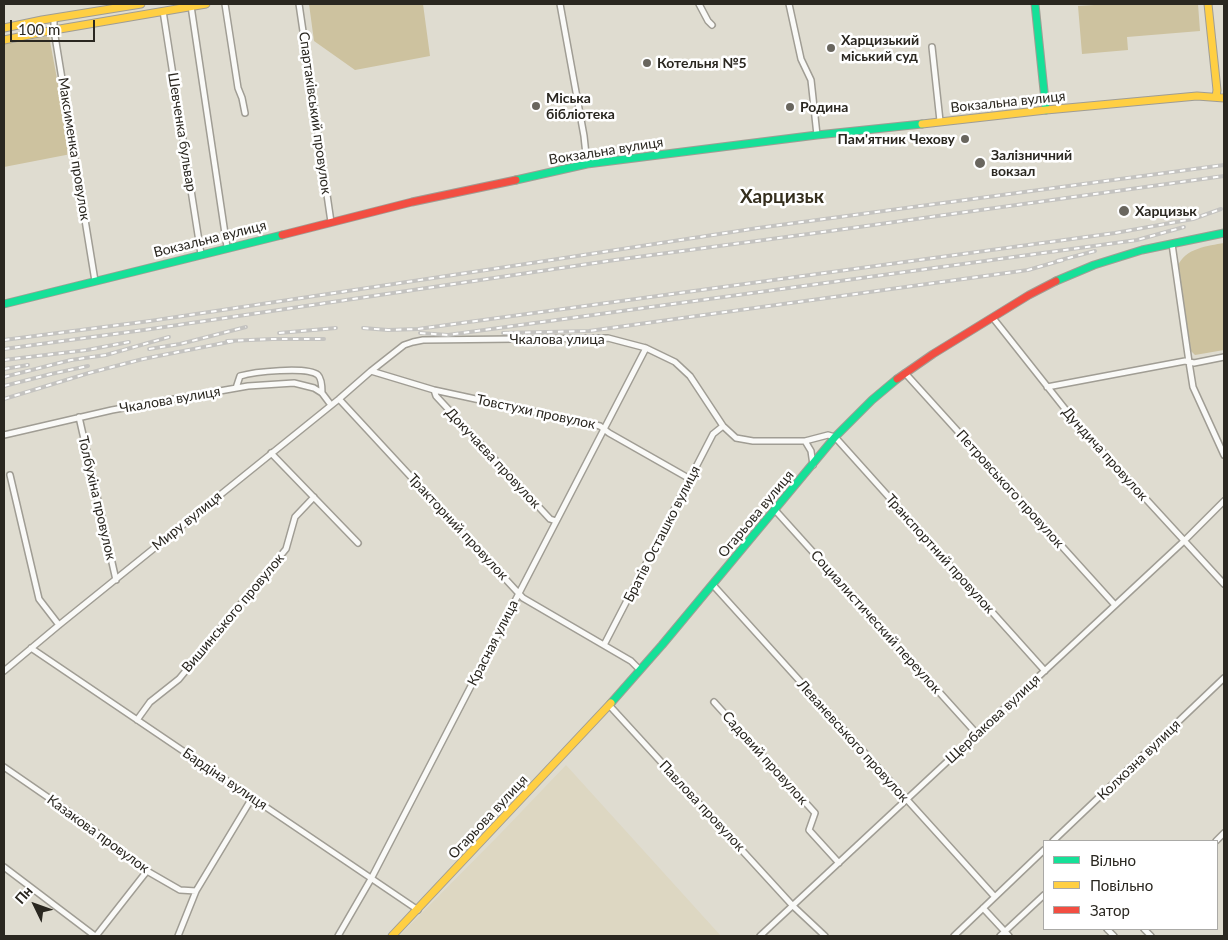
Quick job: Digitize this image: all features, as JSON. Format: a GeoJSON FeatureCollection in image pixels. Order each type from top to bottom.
{"type":"FeatureCollection","features":[{"type":"Feature","properties":{"kind":"main road"},"geometry":{"type":"LineString","coordinates":[[4,28],[136,4]]}},
{"type":"Feature","properties":{"kind":"main road"},"geometry":{"type":"LineString","coordinates":[[4,40],[206,4]]}},
{"type":"Feature","properties":{"kind":"main road"},"geometry":{"type":"LineString","coordinates":[[1035,4],[1046,110]]}},
{"type":"Feature","properties":{"kind":"main road"},"geometry":{"type":"LineString","coordinates":[[1208,4],[1217,90],[1220,98]]}},
{"type":"Feature","properties":{"kind":"main road","name":"Вокзальна вулиця"},"geometry":{"type":"LineString","coordinates":[[4,304],[412,202],[587,164],[940,121],[1197,96],[1220,98]]}},
{"type":"Feature","properties":{"kind":"main road","name":"Огарьова вулиця"},"geometry":{"type":"LineString","coordinates":[[392,936],[609,705],[713,585],[835,437],[872,400],[905,373],[933,354],[1029,295],[1063,277],[1094,264],[1142,250],[1224,233]]}},
{"type":"Feature","properties":{"kind":"street"},"geometry":{"type":"LineString","coordinates":[[135,16],[136,4]]}},
{"type":"Feature","properties":{"kind":"street"},"geometry":{"type":"LineString","coordinates":[[225,4],[238,88],[245,113]]}},
{"type":"Feature","properties":{"kind":"street","name":"Спартаківський провулок"},"geometry":{"type":"LineString","coordinates":[[298,4],[331,222]]}},
{"type":"Feature","properties":{"kind":"street"},"geometry":{"type":"LineString","coordinates":[[560,4],[584,136],[587,164]]}},
{"type":"Feature","properties":{"kind":"street"},"geometry":{"type":"LineString","coordinates":[[699,4],[712,25]]}},
{"type":"Feature","properties":{"kind":"street"},"geometry":{"type":"LineString","coordinates":[[788,4],[801,59],[811,80],[817,135]]}},
{"type":"Feature","properties":{"kind":"street","name":"Шевченка бульвар"},"geometry":{"type":"LineString","coordinates":[[191,6],[227,247]]}},
{"type":"Feature","properties":{"kind":"street","name":"Шевченка бульвар"},"geometry":{"type":"LineString","coordinates":[[163,11],[201,254]]}},
{"type":"Feature","properties":{"kind":"street","name":"Максименка провулок"},"geometry":{"type":"LineString","coordinates":[[54,18],[54,30],[95,281]]}},
{"type":"Feature","properties":{"kind":"street"},"geometry":{"type":"LineString","coordinates":[[932,47],[940,121]]}},
{"type":"Feature","properties":{"kind":"street"},"geometry":{"type":"LineString","coordinates":[[1172,244],[1193,387],[1224,455]]}},
{"type":"Feature","properties":{"kind":"street","name":"Дундича провулок"},"geometry":{"type":"LineString","coordinates":[[993,318],[1077,424],[1224,584]]}},
{"type":"Feature","properties":{"kind":"street","name":"Чкалова улица"},"geometry":{"type":"LineString","coordinates":[[371,371],[404,345],[423,340],[608,338],[646,348],[676,362],[690,376],[723,426],[736,438],[806,441],[828,435],[835,437]]}},
{"type":"Feature","properties":{"kind":"street","name":"Красная улица"},"geometry":{"type":"LineString","coordinates":[[338,936],[371,878],[646,348]]}},
{"type":"Feature","properties":{"kind":"street"},"geometry":{"type":"LineString","coordinates":[[1048,387],[1184,361],[1194,363],[1224,357]]}},
{"type":"Feature","properties":{"kind":"street"},"geometry":{"type":"LineString","coordinates":[[236,388],[240,376],[248,374],[276,371],[308,371],[316,374],[321,381],[322,393],[331,405]]}},
{"type":"Feature","properties":{"kind":"street","name":"Товстухи провулок"},"geometry":{"type":"LineString","coordinates":[[371,371],[434,390],[600,426],[690,479]]}},
{"type":"Feature","properties":{"kind":"street","name":"Миру вулиця"},"geometry":{"type":"LineString","coordinates":[[4,672],[371,371]]}},
{"type":"Feature","properties":{"kind":"street","name":"Петровського провулок"},"geometry":{"type":"LineString","coordinates":[[905,373],[1115,605]]}},
{"type":"Feature","properties":{"kind":"street","name":"Чкалова вулиця"},"geometry":{"type":"LineString","coordinates":[[4,435],[112,410],[248,386],[294,383],[314,388],[322,393]]}},
{"type":"Feature","properties":{"kind":"street","name":"Докучаєва провулок"},"geometry":{"type":"LineString","coordinates":[[434,390],[442,403],[550,518],[556,522]]}},
{"type":"Feature","properties":{"kind":"street","name":"Тракторний провулок"},"geometry":{"type":"LineString","coordinates":[[339,398],[523,598],[631,661],[640,670]]}},
{"type":"Feature","properties":{"kind":"street","name":"Толбухіна провулок"},"geometry":{"type":"LineString","coordinates":[[79,417],[116,580]]}},
{"type":"Feature","properties":{"kind":"street","name":"Братів Осташко вулиця"},"geometry":{"type":"LineString","coordinates":[[604,645],[713,434],[723,426]]}},
{"type":"Feature","properties":{"kind":"street","name":"Транспортний провулок"},"geometry":{"type":"LineString","coordinates":[[835,437],[1046,671]]}},
{"type":"Feature","properties":{"kind":"street"},"geometry":{"type":"LineString","coordinates":[[806,441],[811,451],[813,465]]}},
{"type":"Feature","properties":{"kind":"street"},"geometry":{"type":"LineString","coordinates":[[271,453],[358,543]]}},
{"type":"Feature","properties":{"kind":"street"},"geometry":{"type":"LineString","coordinates":[[10,475],[39,599],[59,625]]}},
{"type":"Feature","properties":{"kind":"street","name":"Вишинського провулок"},"geometry":{"type":"LineString","coordinates":[[137,720],[150,702],[179,679],[286,549],[295,517],[314,497]]}},
{"type":"Feature","properties":{"kind":"street","name":"Щербакова вулиця"},"geometry":{"type":"LineString","coordinates":[[760,936],[794,907],[976,734],[1046,671],[1224,501]]}},
{"type":"Feature","properties":{"kind":"street","name":"Социалистический переулок"},"geometry":{"type":"LineString","coordinates":[[775,510],[976,734]]}},
{"type":"Feature","properties":{"kind":"street","name":"Леваневського провулок"},"geometry":{"type":"LineString","coordinates":[[713,585],[995,897]]}},
{"type":"Feature","properties":{"kind":"street","name":"Бардіна вулиця"},"geometry":{"type":"LineString","coordinates":[[31,648],[418,910]]}},
{"type":"Feature","properties":{"kind":"street","name":"Колхозна вулиця"},"geometry":{"type":"LineString","coordinates":[[1054,840],[1224,678]]}},
{"type":"Feature","properties":{"kind":"street","name":"Садовий провулок"},"geometry":{"type":"LineString","coordinates":[[714,702],[815,813],[809,830],[838,864]]}},
{"type":"Feature","properties":{"kind":"street","name":"Павлова провулок"},"geometry":{"type":"LineString","coordinates":[[609,705],[794,907],[825,936]]}},
{"type":"Feature","properties":{"kind":"street","name":"Казакова провулок"},"geometry":{"type":"LineString","coordinates":[[4,767],[75,816],[147,871],[180,890],[196,891]]}},
{"type":"Feature","properties":{"kind":"street"},"geometry":{"type":"LineString","coordinates":[[178,936],[196,891],[252,798]]}},
{"type":"Feature","properties":{"kind":"street"},"geometry":{"type":"LineString","coordinates":[[954,936],[1043,851]]}},
{"type":"Feature","properties":{"kind":"street"},"geometry":{"type":"LineString","coordinates":[[4,867],[96,936],[147,871]]}},
{"type":"Feature","properties":{"kind":"street"},"geometry":{"type":"LineString","coordinates":[[1000,936],[1007,934],[1043,896]]}},
{"type":"Feature","properties":{"kind":"street"},"geometry":{"type":"LineString","coordinates":[[984,908],[1007,934]]}},
{"type":"Feature","properties":{"kind":"shaded area"},"geometry":{"type":"Polygon","coordinates":[[[309,4],[423,4],[430,56],[355,70],[314,41],[309,4]]]}},
{"type":"Feature","properties":{"kind":"shaded area"},"geometry":{"type":"Polygon","coordinates":[[[1198,4],[1200,31],[1127,37],[1128,50],[1082,54],[1078,6],[1198,4]]]}},
{"type":"Feature","properties":{"kind":"shaded area"},"geometry":{"type":"Polygon","coordinates":[[[49,36],[71,154],[4,167],[4,44],[49,36]]]}},
{"type":"Feature","properties":{"kind":"shaded area"},"geometry":{"type":"Polygon","coordinates":[[[1224,243],[1224,350],[1195,355],[1191,351],[1178,266],[1181,260],[1191,252],[1224,243]]]}},
{"type":"Feature","properties":{"kind":"shaded area"},"geometry":{"type":"Polygon","coordinates":[[[566,765],[721,936],[399,936],[500,834],[566,765]]]}},
{"type":"Feature","properties":{"kind":"railway"},"geometry":{"type":"LineString","coordinates":[[4,340],[150,321],[758,228],[1224,165]]}},
{"type":"Feature","properties":{"kind":"railway"},"geometry":{"type":"LineString","coordinates":[[4,349],[615,260],[1224,176]]}},
{"type":"Feature","properties":{"kind":"railway"},"geometry":{"type":"LineString","coordinates":[[363,328],[388,330],[418,329],[1115,233],[1193,219],[1221,209]]}},
{"type":"Feature","properties":{"kind":"railway"},"geometry":{"type":"LineString","coordinates":[[420,333],[448,335],[1137,240],[1184,227]]}},
{"type":"Feature","properties":{"kind":"railway"},"geometry":{"type":"LineString","coordinates":[[1057,261],[1095,251]]}},
{"type":"Feature","properties":{"kind":"railway"},"geometry":{"type":"LineString","coordinates":[[503,333],[589,331],[1028,270],[1063,260]]}},
{"type":"Feature","properties":{"kind":"railway"},"geometry":{"type":"LineString","coordinates":[[149,349],[180,344],[246,327]]}},
{"type":"Feature","properties":{"kind":"railway"},"geometry":{"type":"LineString","coordinates":[[279,333],[336,328]]}},
{"type":"Feature","properties":{"kind":"railway"},"geometry":{"type":"LineString","coordinates":[[4,377],[71,360],[106,355],[169,337]]}},
{"type":"Feature","properties":{"kind":"railway"},"geometry":{"type":"LineString","coordinates":[[227,341],[324,339]]}},
{"type":"Feature","properties":{"kind":"railway"},"geometry":{"type":"LineString","coordinates":[[4,399],[143,359],[234,341]]}},
{"type":"Feature","properties":{"kind":"railway"},"geometry":{"type":"LineString","coordinates":[[4,360],[87,350],[129,342]]}},
{"type":"Feature","properties":{"kind":"railway"},"geometry":{"type":"LineString","coordinates":[[4,369],[28,365]]}},
{"type":"Feature","properties":{"kind":"railway"},"geometry":{"type":"LineString","coordinates":[[4,386],[88,366]]}},
{"type":"Feature","properties":{"kind":"traffic: fast"},"geometry":{"type":"LineString","coordinates":[[1035,4],[1046,110]]}},
{"type":"Feature","properties":{"kind":"traffic: fast"},"geometry":{"type":"LineString","coordinates":[[516,180],[587,164],[817,135],[922,124]]}},
{"type":"Feature","properties":{"kind":"traffic: fast"},"geometry":{"type":"LineString","coordinates":[[1056,281],[1094,265],[1142,250],[1224,233]]}},
{"type":"Feature","properties":{"kind":"traffic: fast"},"geometry":{"type":"LineString","coordinates":[[4,304],[282,235]]}},
{"type":"Feature","properties":{"kind":"traffic: fast"},"geometry":{"type":"LineString","coordinates":[[611,703],[662,645],[835,437],[872,400],[897,379]]}},
{"type":"Feature","properties":{"kind":"traffic: slow"},"geometry":{"type":"LineString","coordinates":[[4,28],[141,4]]}},
{"type":"Feature","properties":{"kind":"traffic: slow"},"geometry":{"type":"LineString","coordinates":[[4,40],[206,4]]}},
{"type":"Feature","properties":{"kind":"traffic: slow"},"geometry":{"type":"LineString","coordinates":[[1208,4],[1217,90],[1216,97]]}},
{"type":"Feature","properties":{"kind":"traffic: slow"},"geometry":{"type":"LineString","coordinates":[[922,124],[1197,96],[1224,98]]}},
{"type":"Feature","properties":{"kind":"traffic: slow"},"geometry":{"type":"LineString","coordinates":[[392,936],[611,703]]}},
{"type":"Feature","properties":{"kind":"traffic: jam"},"geometry":{"type":"LineString","coordinates":[[282,235],[412,202],[516,180]]}},
{"type":"Feature","properties":{"kind":"traffic: jam"},"geometry":{"type":"LineString","coordinates":[[897,379],[933,354],[1029,295],[1056,281]]}},
{"type":"Feature","properties":{"kind":"place","name":"Харцизький міський суд"},"geometry":{"type":"Point","coordinates":[831,48]}},
{"type":"Feature","properties":{"kind":"place","name":"Котельня №5"},"geometry":{"type":"Point","coordinates":[647,63]}},
{"type":"Feature","properties":{"kind":"place","name":"Міська бібліотека"},"geometry":{"type":"Point","coordinates":[536,106]}},
{"type":"Feature","properties":{"kind":"place","name":"Родина"},"geometry":{"type":"Point","coordinates":[790,107]}},
{"type":"Feature","properties":{"kind":"place","name":"Пам'ятник Чехову"},"geometry":{"type":"Point","coordinates":[965,139]}},
{"type":"Feature","properties":{"kind":"place","name":"Залізничний вокзал"},"geometry":{"type":"Point","coordinates":[980,163]}},
{"type":"Feature","properties":{"kind":"place","name":"Харцизьк"},"geometry":{"type":"Point","coordinates":[1124,211]}},
{"type":"Feature","properties":{"kind":"district","name":"Харцизьк"},"geometry":{"type":"Point","coordinates":[782,197]}}]}
